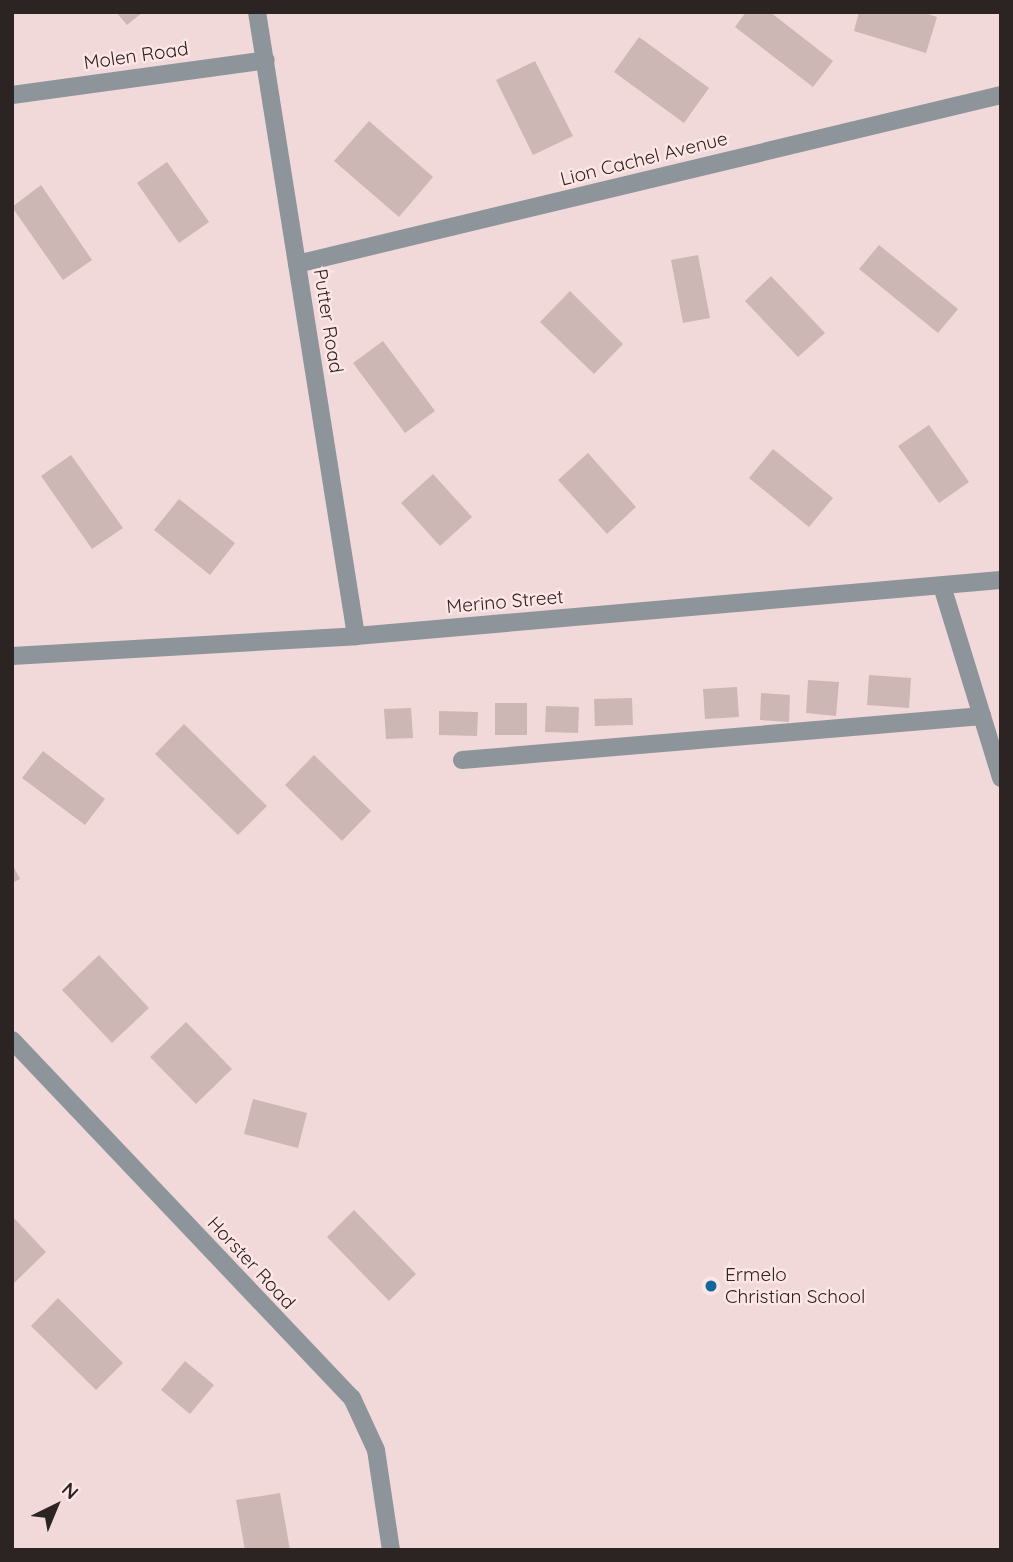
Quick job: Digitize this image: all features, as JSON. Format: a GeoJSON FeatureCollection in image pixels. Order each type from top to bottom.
{"type":"FeatureCollection","features":[{"type":"Feature","properties":{"kind":"street","name":"Putter Road"},"geometry":{"type":"LineString","coordinates":[[257,12],[356,636]]}},
{"type":"Feature","properties":{"kind":"street","name":"Molen Road"},"geometry":{"type":"LineString","coordinates":[[12,95],[266,60]]}},
{"type":"Feature","properties":{"kind":"street","name":"Lion Cachel Avenue"},"geometry":{"type":"LineString","coordinates":[[297,264],[1001,95]]}},
{"type":"Feature","properties":{"kind":"street","name":"Merino Street"},"geometry":{"type":"LineString","coordinates":[[12,656],[356,636],[1001,580]]}},
{"type":"Feature","properties":{"kind":"street"},"geometry":{"type":"LineString","coordinates":[[942,586],[1001,778]]}},
{"type":"Feature","properties":{"kind":"street"},"geometry":{"type":"LineString","coordinates":[[462,760],[982,716]]}},
{"type":"Feature","properties":{"kind":"street","name":"Horster Road"},"geometry":{"type":"LineString","coordinates":[[12,1040],[352,1398],[376,1450],[391,1550]]}},
{"type":"Feature","properties":{"kind":"building"},"geometry":{"type":"Polygon","coordinates":[[[116,12],[143,12],[127,25],[116,12]]]}},
{"type":"Feature","properties":{"kind":"building"},"geometry":{"type":"Polygon","coordinates":[[[746,12],[770,12],[833,61],[813,87],[735,27],[746,12]]]}},
{"type":"Feature","properties":{"kind":"building"},"geometry":{"type":"Polygon","coordinates":[[[859,12],[922,12],[937,17],[926,53],[854,31],[859,12]]]}},
{"type":"Feature","properties":{"kind":"building"},"geometry":{"type":"Polygon","coordinates":[[[639,37],[709,88],[684,123],[614,72],[639,37]]]}},
{"type":"Feature","properties":{"kind":"building"},"geometry":{"type":"Polygon","coordinates":[[[535,61],[573,136],[533,155],[496,80],[535,61]]]}},
{"type":"Feature","properties":{"kind":"building"},"geometry":{"type":"Polygon","coordinates":[[[369,121],[433,177],[399,217],[334,161],[369,121]]]}},
{"type":"Feature","properties":{"kind":"building"},"geometry":{"type":"Polygon","coordinates":[[[167,162],[209,222],[179,243],[137,183],[167,162]]]}},
{"type":"Feature","properties":{"kind":"building"},"geometry":{"type":"Polygon","coordinates":[[[41,185],[92,260],[63,280],[12,207],[41,185]]]}},
{"type":"Feature","properties":{"kind":"building"},"geometry":{"type":"Polygon","coordinates":[[[879,245],[958,309],[938,333],[859,269],[879,245]]]}},
{"type":"Feature","properties":{"kind":"building"},"geometry":{"type":"Polygon","coordinates":[[[698,255],[710,318],[683,323],[671,260],[698,255]]]}},
{"type":"Feature","properties":{"kind":"building"},"geometry":{"type":"Polygon","coordinates":[[[771,276],[825,333],[798,357],[745,301],[771,276]]]}},
{"type":"Feature","properties":{"kind":"building"},"geometry":{"type":"Polygon","coordinates":[[[570,291],[623,344],[594,374],[540,322],[570,291]]]}},
{"type":"Feature","properties":{"kind":"building"},"geometry":{"type":"Polygon","coordinates":[[[383,341],[435,411],[405,433],[353,363],[383,341]]]}},
{"type":"Feature","properties":{"kind":"building"},"geometry":{"type":"Polygon","coordinates":[[[929,425],[969,482],[939,503],[898,446],[929,425]]]}},
{"type":"Feature","properties":{"kind":"building"},"geometry":{"type":"Polygon","coordinates":[[[773,449],[833,498],[809,527],[749,478],[773,449]]]}},
{"type":"Feature","properties":{"kind":"building"},"geometry":{"type":"Polygon","coordinates":[[[588,453],[636,507],[607,534],[558,480],[588,453]]]}},
{"type":"Feature","properties":{"kind":"building"},"geometry":{"type":"Polygon","coordinates":[[[71,455],[123,528],[92,549],[41,476],[71,455]]]}},
{"type":"Feature","properties":{"kind":"building"},"geometry":{"type":"Polygon","coordinates":[[[433,474],[472,517],[440,546],[401,503],[433,474]]]}},
{"type":"Feature","properties":{"kind":"building"},"geometry":{"type":"Polygon","coordinates":[[[179,499],[235,543],[210,575],[154,530],[179,499]]]}},
{"type":"Feature","properties":{"kind":"building"},"geometry":{"type":"Polygon","coordinates":[[[869,675],[911,678],[909,708],[867,705],[869,675]]]}},
{"type":"Feature","properties":{"kind":"building"},"geometry":{"type":"Polygon","coordinates":[[[808,680],[839,682],[836,716],[806,713],[808,680]]]}},
{"type":"Feature","properties":{"kind":"building"},"geometry":{"type":"Polygon","coordinates":[[[737,687],[739,717],[705,719],[703,689],[737,687]]]}},
{"type":"Feature","properties":{"kind":"building"},"geometry":{"type":"Polygon","coordinates":[[[761,693],[790,695],[789,722],[760,720],[761,693]]]}},
{"type":"Feature","properties":{"kind":"building"},"geometry":{"type":"Polygon","coordinates":[[[632,698],[633,725],[595,726],[594,699],[632,698]]]}},
{"type":"Feature","properties":{"kind":"building"},"geometry":{"type":"Polygon","coordinates":[[[495,703],[527,703],[527,735],[495,735],[495,703]]]}},
{"type":"Feature","properties":{"kind":"building"},"geometry":{"type":"Polygon","coordinates":[[[546,706],[579,707],[578,733],[545,732],[546,706]]]}},
{"type":"Feature","properties":{"kind":"building"},"geometry":{"type":"Polygon","coordinates":[[[411,708],[413,738],[386,739],[384,709],[411,708]]]}},
{"type":"Feature","properties":{"kind":"building"},"geometry":{"type":"Polygon","coordinates":[[[439,711],[478,712],[477,736],[439,735],[439,711]]]}},
{"type":"Feature","properties":{"kind":"building"},"geometry":{"type":"Polygon","coordinates":[[[184,724],[267,806],[238,835],[155,754],[184,724]]]}},
{"type":"Feature","properties":{"kind":"building"},"geometry":{"type":"Polygon","coordinates":[[[43,751],[105,799],[85,825],[22,778],[43,751]]]}},
{"type":"Feature","properties":{"kind":"building"},"geometry":{"type":"Polygon","coordinates":[[[314,755],[371,811],[342,841],[285,785],[314,755]]]}},
{"type":"Feature","properties":{"kind":"building"},"geometry":{"type":"Polygon","coordinates":[[[12,864],[20,879],[12,883],[12,864]]]}},
{"type":"Feature","properties":{"kind":"building"},"geometry":{"type":"Polygon","coordinates":[[[99,955],[149,1008],[112,1043],[62,990],[99,955]]]}},
{"type":"Feature","properties":{"kind":"building"},"geometry":{"type":"Polygon","coordinates":[[[186,1022],[232,1069],[196,1104],[150,1057],[186,1022]]]}},
{"type":"Feature","properties":{"kind":"building"},"geometry":{"type":"Polygon","coordinates":[[[253,1099],[307,1113],[298,1148],[244,1134],[253,1099]]]}},
{"type":"Feature","properties":{"kind":"building"},"geometry":{"type":"Polygon","coordinates":[[[354,1210],[416,1274],[389,1301],[327,1237],[354,1210]]]}},
{"type":"Feature","properties":{"kind":"building"},"geometry":{"type":"Polygon","coordinates":[[[12,1216],[46,1252],[12,1285],[12,1216]]]}},
{"type":"Feature","properties":{"kind":"building"},"geometry":{"type":"Polygon","coordinates":[[[58,1298],[123,1363],[96,1390],[31,1326],[58,1298]]]}},
{"type":"Feature","properties":{"kind":"building"},"geometry":{"type":"Polygon","coordinates":[[[185,1361],[214,1385],[190,1414],[161,1390],[185,1361]]]}},
{"type":"Feature","properties":{"kind":"building"},"geometry":{"type":"Polygon","coordinates":[[[280,1493],[290,1550],[245,1550],[236,1500],[280,1493]]]}},
{"type":"Feature","properties":{"kind":"place","name":"Ermelo Christian School"},"geometry":{"type":"Point","coordinates":[711,1286]}}]}
